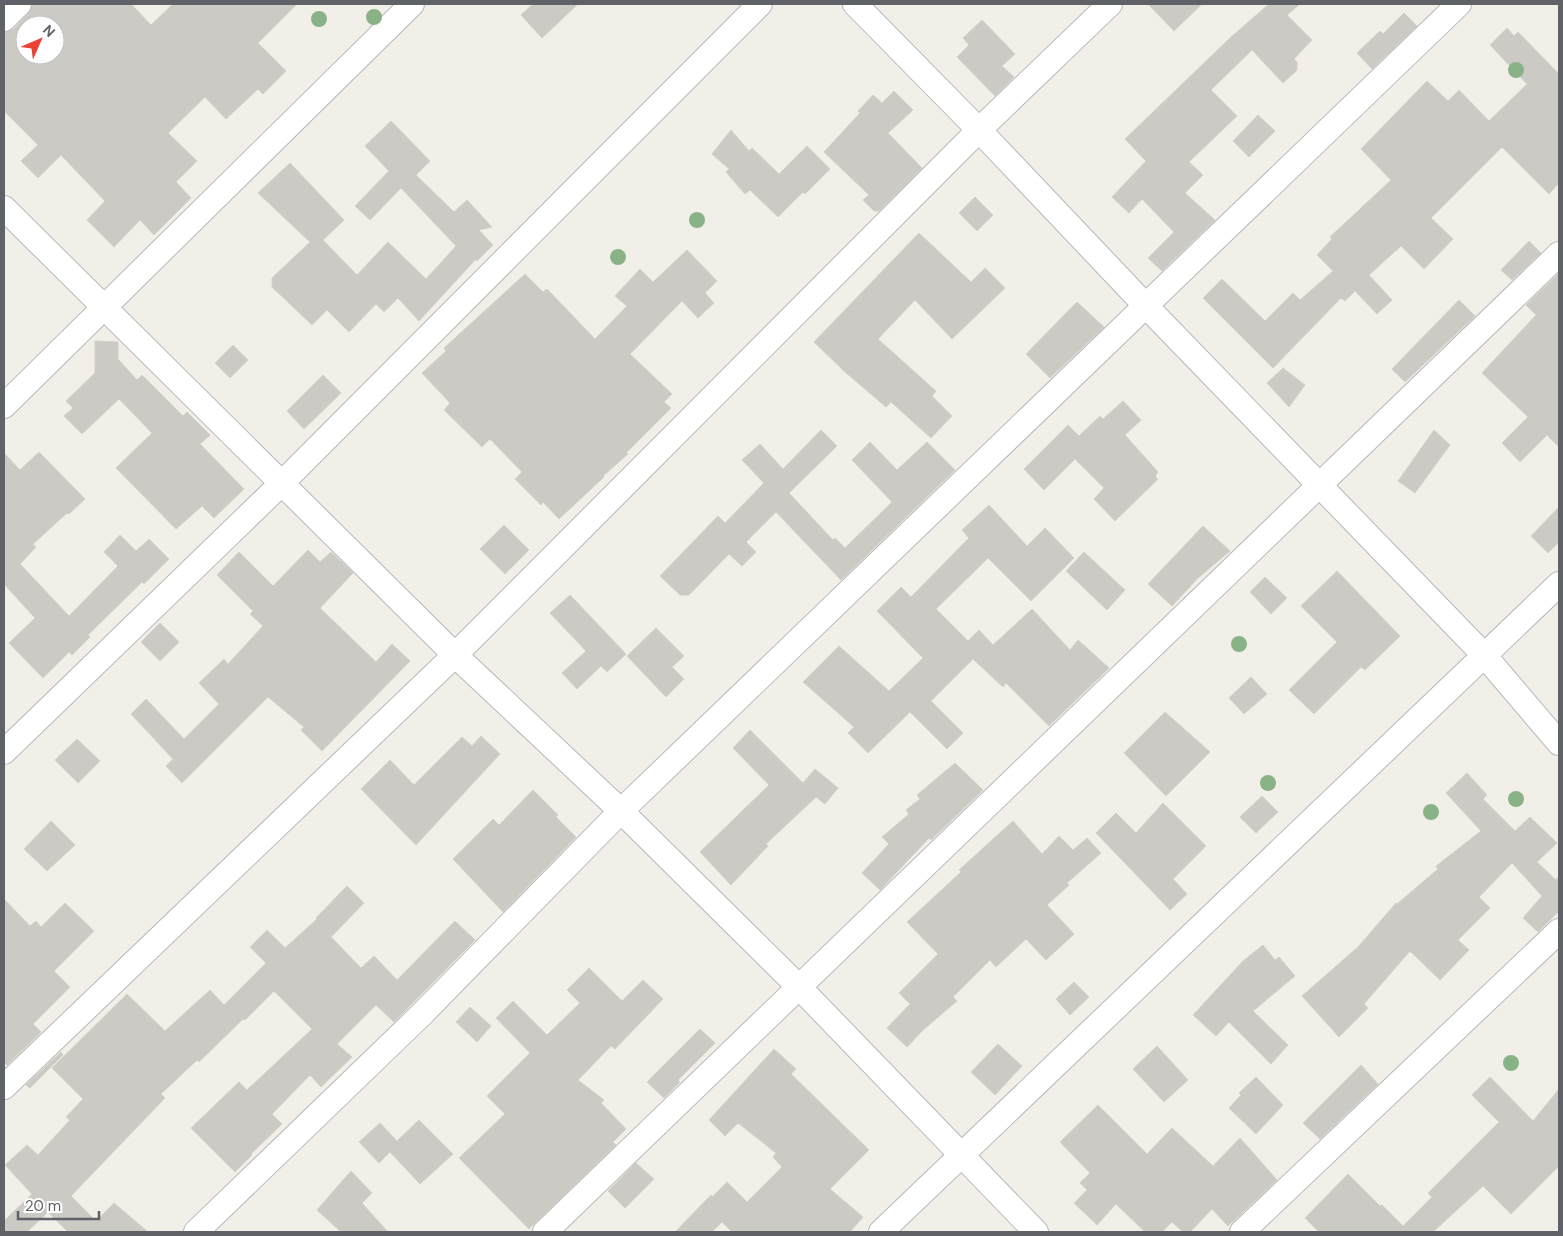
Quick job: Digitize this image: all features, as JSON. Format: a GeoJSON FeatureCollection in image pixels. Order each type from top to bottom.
{"type":"FeatureCollection","features":[{"type":"Feature","properties":{"kind":"street"},"geometry":{"type":"LineString","coordinates":[[4,19],[19,4]]}},
{"type":"Feature","properties":{"kind":"street"},"geometry":{"type":"LineString","coordinates":[[4,406],[412,4]]}},
{"type":"Feature","properties":{"kind":"street"},"geometry":{"type":"LineString","coordinates":[[4,752],[282,484],[760,4]]}},
{"type":"Feature","properties":{"kind":"street"},"geometry":{"type":"LineString","coordinates":[[856,4],[979,130],[1145,306],[1484,655],[1559,742]]}},
{"type":"Feature","properties":{"kind":"street"},"geometry":{"type":"LineString","coordinates":[[4,1087],[455,655],[979,130],[1110,4]]}},
{"type":"Feature","properties":{"kind":"street"},"geometry":{"type":"LineString","coordinates":[[196,1232],[422,1014],[621,811],[1459,4]]}},
{"type":"Feature","properties":{"kind":"street"},"geometry":{"type":"LineString","coordinates":[[4,208],[455,655],[621,811],[799,987],[1036,1232]]}},
{"type":"Feature","properties":{"kind":"street"},"geometry":{"type":"LineString","coordinates":[[545,1232],[1559,254]]}},
{"type":"Feature","properties":{"kind":"street"},"geometry":{"type":"LineString","coordinates":[[881,1232],[1559,584]]}},
{"type":"Feature","properties":{"kind":"street"},"geometry":{"type":"LineString","coordinates":[[1242,1232],[1559,931]]}},
{"type":"Feature","properties":{"kind":"building"},"geometry":{"type":"Polygon","coordinates":[[[32,4],[131,4],[151,25],[173,4],[297,4],[258,43],[286,71],[263,94],[258,89],[226,119],[205,97],[168,133],[197,161],[176,182],[191,198],[154,235],[140,220],[114,247],[87,220],[105,201],[61,155],[38,178],[21,161],[38,145],[4,111],[4,32],[15,28],[15,65],[65,65],[65,15],[27,15],[32,4]]]}},
{"type":"Feature","properties":{"kind":"building"},"geometry":{"type":"Polygon","coordinates":[[[533,4],[578,4],[542,38],[521,15],[533,4]]]}},
{"type":"Feature","properties":{"kind":"building"},"geometry":{"type":"Polygon","coordinates":[[[1148,4],[1202,4],[1174,31],[1148,4]]]}},
{"type":"Feature","properties":{"kind":"building"},"geometry":{"type":"Polygon","coordinates":[[[1269,4],[1300,4],[1287,15],[1312,40],[1294,59],[1297,62],[1297,70],[1283,83],[1252,50],[1211,90],[1237,116],[1189,162],[1203,175],[1185,193],[1215,220],[1162,271],[1148,258],[1174,232],[1142,199],[1129,213],[1112,197],[1146,161],[1125,139],[1230,38],[1269,4]]]}},
{"type":"Feature","properties":{"kind":"building"},"geometry":{"type":"Polygon","coordinates":[[[1404,13],[1417,26],[1372,69],[1357,53],[1380,31],[1383,34],[1404,13]]]}},
{"type":"Feature","properties":{"kind":"building"},"geometry":{"type":"Polygon","coordinates":[[[982,20],[1015,54],[1002,66],[1014,77],[995,96],[957,57],[969,45],[963,38],[982,20]]]}},
{"type":"Feature","properties":{"kind":"building"},"geometry":{"type":"Polygon","coordinates":[[[1507,28],[1514,36],[1518,32],[1559,74],[1559,183],[1549,194],[1502,147],[1431,218],[1453,239],[1424,269],[1401,246],[1369,275],[1392,300],[1377,314],[1355,291],[1345,301],[1341,298],[1273,368],[1203,298],[1222,279],[1265,321],[1293,293],[1300,300],[1333,271],[1317,255],[1332,239],[1330,237],[1391,180],[1361,149],[1427,81],[1448,101],[1459,90],[1489,121],[1527,84],[1490,45],[1507,28]]]}},
{"type":"Feature","properties":{"kind":"building"},"geometry":{"type":"Polygon","coordinates":[[[894,91],[913,110],[888,133],[922,168],[879,211],[874,211],[863,200],[869,195],[824,152],[860,113],[858,111],[873,95],[882,103],[894,91]]]}},
{"type":"Feature","properties":{"kind":"building"},"geometry":{"type":"Polygon","coordinates":[[[1258,115],[1275,131],[1249,157],[1233,141],[1258,115]]]}},
{"type":"Feature","properties":{"kind":"building"},"geometry":{"type":"Polygon","coordinates":[[[391,121],[430,161],[416,175],[454,212],[467,200],[492,227],[479,230],[493,245],[477,261],[476,259],[419,321],[398,298],[384,312],[376,304],[349,332],[327,310],[312,325],[272,287],[272,278],[310,242],[258,193],[290,163],[344,220],[323,240],[357,275],[388,242],[426,279],[456,246],[401,188],[370,220],[355,206],[389,171],[365,146],[391,121]]]}},
{"type":"Feature","properties":{"kind":"building"},"geometry":{"type":"Polygon","coordinates":[[[731,130],[749,151],[752,148],[779,174],[807,146],[830,169],[778,217],[750,190],[745,194],[726,172],[729,169],[712,154],[731,130]]]}},
{"type":"Feature","properties":{"kind":"building"},"geometry":{"type":"Polygon","coordinates":[[[975,197],[993,215],[977,231],[959,213],[975,197]]]}},
{"type":"Feature","properties":{"kind":"building"},"geometry":{"type":"Polygon","coordinates":[[[919,233],[971,282],[985,268],[1005,288],[952,339],[915,300],[878,339],[936,391],[932,396],[952,416],[931,438],[891,402],[886,407],[814,342],[919,233]]]}},
{"type":"Feature","properties":{"kind":"building"},"geometry":{"type":"Polygon","coordinates":[[[1529,241],[1541,253],[1512,280],[1501,270],[1529,241]]]}},
{"type":"Feature","properties":{"kind":"building"},"geometry":{"type":"Polygon","coordinates":[[[687,250],[717,281],[705,293],[714,303],[698,318],[682,301],[630,354],[672,394],[664,402],[671,408],[626,453],[628,454],[559,519],[543,502],[541,505],[515,479],[522,472],[490,439],[482,447],[444,410],[450,403],[422,373],[446,351],[444,348],[525,274],[543,292],[547,289],[595,339],[627,306],[615,296],[640,269],[653,282],[687,250]]]}},
{"type":"Feature","properties":{"kind":"building"},"geometry":{"type":"Polygon","coordinates":[[[1559,273],[1559,447],[1547,435],[1520,462],[1502,443],[1528,417],[1482,373],[1536,315],[1526,305],[1559,273]]]}},
{"type":"Feature","properties":{"kind":"building"},"geometry":{"type":"Polygon","coordinates":[[[1459,300],[1475,316],[1405,382],[1392,369],[1459,300]]]}},
{"type":"Feature","properties":{"kind":"building"},"geometry":{"type":"Polygon","coordinates":[[[1077,302],[1104,327],[1050,378],[1026,354],[1077,302]]]}},
{"type":"Feature","properties":{"kind":"building"},"geometry":{"type":"Polygon","coordinates":[[[95,341],[118,342],[118,359],[137,380],[142,375],[183,416],[187,412],[210,435],[200,444],[244,489],[214,518],[202,506],[176,529],[116,468],[152,433],[119,399],[82,434],[64,416],[73,408],[66,401],[95,373],[95,341]]]}},
{"type":"Feature","properties":{"kind":"building"},"geometry":{"type":"Polygon","coordinates":[[[233,345],[248,360],[230,378],[215,363],[233,345]]]}},
{"type":"Feature","properties":{"kind":"building"},"geometry":{"type":"Polygon","coordinates":[[[1283,368],[1305,385],[1289,407],[1267,383],[1283,368]]]}},
{"type":"Feature","properties":{"kind":"building"},"geometry":{"type":"Polygon","coordinates":[[[323,375],[341,393],[304,429],[287,411],[323,375]]]}},
{"type":"Feature","properties":{"kind":"building"},"geometry":{"type":"Polygon","coordinates":[[[1123,401],[1141,420],[1125,435],[1158,472],[1155,476],[1158,479],[1115,521],[1094,499],[1104,488],[1075,459],[1044,490],[1024,469],[1068,425],[1079,436],[1100,416],[1103,419],[1123,401]]]}},
{"type":"Feature","properties":{"kind":"building"},"geometry":{"type":"Polygon","coordinates":[[[821,430],[837,446],[789,493],[833,540],[835,538],[845,548],[892,502],[852,460],[870,442],[897,470],[927,442],[955,470],[841,580],[776,512],[746,542],[756,552],[742,566],[729,554],[689,595],[680,595],[660,576],[718,516],[725,523],[764,483],[742,460],[760,444],[783,469],[821,430]]]}},
{"type":"Feature","properties":{"kind":"building"},"geometry":{"type":"Polygon","coordinates":[[[1434,430],[1450,445],[1415,493],[1398,481],[1434,430]]]}},
{"type":"Feature","properties":{"kind":"building"},"geometry":{"type":"Polygon","coordinates":[[[39,452],[85,499],[33,544],[36,547],[20,564],[69,616],[118,566],[104,552],[120,535],[136,551],[149,539],[169,559],[144,584],[142,582],[88,635],[90,637],[72,655],[69,652],[43,678],[9,643],[35,618],[4,584],[4,453],[20,470],[39,452]]]}},
{"type":"Feature","properties":{"kind":"building"},"geometry":{"type":"Polygon","coordinates":[[[989,505],[1027,546],[1045,528],[1074,558],[1031,601],[988,558],[936,609],[968,641],[979,630],[993,645],[1032,609],[1070,650],[1078,640],[1109,668],[1049,726],[1006,683],[1003,687],[973,659],[931,701],[963,733],[947,749],[910,712],[868,753],[848,733],[854,727],[803,682],[839,646],[889,691],[923,658],[877,611],[901,587],[911,597],[969,538],[962,530],[989,505]]]}},
{"type":"Feature","properties":{"kind":"building"},"geometry":{"type":"Polygon","coordinates":[[[1559,507],[1559,542],[1548,553],[1531,536],[1559,507]]]}},
{"type":"Feature","properties":{"kind":"building"},"geometry":{"type":"Polygon","coordinates":[[[504,525],[529,550],[505,574],[480,549],[504,525]]]}},
{"type":"Feature","properties":{"kind":"building"},"geometry":{"type":"Polygon","coordinates":[[[1203,526],[1230,551],[1198,578],[1172,606],[1148,584],[1203,526]]]}},
{"type":"Feature","properties":{"kind":"building"},"geometry":{"type":"Polygon","coordinates":[[[308,550],[320,562],[331,552],[353,573],[320,608],[376,662],[392,644],[410,661],[322,751],[301,730],[304,727],[268,697],[182,783],[166,766],[173,759],[131,714],[146,699],[184,739],[219,704],[199,683],[224,659],[228,664],[263,626],[250,614],[253,611],[217,575],[239,552],[273,586],[308,550]]]}},
{"type":"Feature","properties":{"kind":"building"},"geometry":{"type":"Polygon","coordinates":[[[1084,552],[1125,590],[1107,610],[1066,571],[1084,552]]]}},
{"type":"Feature","properties":{"kind":"building"},"geometry":{"type":"Polygon","coordinates":[[[1337,571],[1400,636],[1365,670],[1361,667],[1314,714],[1289,690],[1337,642],[1301,606],[1337,571]]]}},
{"type":"Feature","properties":{"kind":"building"},"geometry":{"type":"Polygon","coordinates":[[[1265,577],[1287,598],[1271,614],[1250,592],[1265,577]]]}},
{"type":"Feature","properties":{"kind":"building"},"geometry":{"type":"Polygon","coordinates":[[[570,595],[626,654],[607,672],[601,666],[577,689],[562,673],[586,651],[550,613],[570,595]]]}},
{"type":"Feature","properties":{"kind":"building"},"geometry":{"type":"Polygon","coordinates":[[[160,623],[179,642],[160,661],[141,642],[160,623]]]}},
{"type":"Feature","properties":{"kind":"building"},"geometry":{"type":"Polygon","coordinates":[[[656,628],[684,656],[672,667],[684,679],[666,697],[627,656],[656,628]]]}},
{"type":"Feature","properties":{"kind":"building"},"geometry":{"type":"Polygon","coordinates":[[[1251,677],[1267,694],[1244,714],[1229,698],[1251,677]]]}},
{"type":"Feature","properties":{"kind":"building"},"geometry":{"type":"Polygon","coordinates":[[[1165,712],[1210,752],[1166,796],[1124,753],[1165,712]]]}},
{"type":"Feature","properties":{"kind":"building"},"geometry":{"type":"Polygon","coordinates":[[[750,730],[803,783],[815,769],[838,788],[825,804],[816,797],[766,844],[768,846],[731,885],[700,852],[769,785],[733,748],[750,730]]]}},
{"type":"Feature","properties":{"kind":"building"},"geometry":{"type":"Polygon","coordinates":[[[481,736],[500,754],[416,845],[361,789],[390,760],[414,785],[462,737],[472,746],[481,736]]]}},
{"type":"Feature","properties":{"kind":"building"},"geometry":{"type":"Polygon","coordinates":[[[77,739],[100,761],[78,783],[55,760],[77,739]]]}},
{"type":"Feature","properties":{"kind":"building"},"geometry":{"type":"Polygon","coordinates":[[[955,763],[983,790],[931,840],[929,838],[880,890],[862,873],[889,844],[882,837],[909,814],[906,810],[920,799],[917,795],[955,763]]]}},
{"type":"Feature","properties":{"kind":"building"},"geometry":{"type":"Polygon","coordinates":[[[1467,773],[1487,795],[1483,799],[1515,831],[1530,817],[1557,843],[1537,862],[1556,880],[1559,876],[1559,913],[1538,932],[1523,918],[1542,896],[1512,863],[1479,897],[1490,908],[1458,940],[1469,950],[1440,980],[1410,951],[1364,1004],[1368,1008],[1339,1037],[1302,996],[1358,947],[1396,903],[1438,869],[1436,866],[1481,831],[1446,793],[1467,773]]]}},
{"type":"Feature","properties":{"kind":"building"},"geometry":{"type":"Polygon","coordinates":[[[533,790],[558,815],[556,817],[576,837],[503,912],[453,859],[493,819],[499,825],[533,790]]]}},
{"type":"Feature","properties":{"kind":"building"},"geometry":{"type":"Polygon","coordinates":[[[1262,796],[1278,812],[1256,833],[1240,817],[1262,796]]]}},
{"type":"Feature","properties":{"kind":"building"},"geometry":{"type":"Polygon","coordinates":[[[1163,803],[1206,846],[1173,879],[1187,894],[1170,910],[1096,833],[1116,813],[1136,833],[1163,803]]]}},
{"type":"Feature","properties":{"kind":"building"},"geometry":{"type":"Polygon","coordinates":[[[51,821],[75,845],[47,871],[24,849],[51,821]]]}},
{"type":"Feature","properties":{"kind":"building"},"geometry":{"type":"Polygon","coordinates":[[[1013,821],[1042,854],[1059,836],[1073,850],[1087,838],[1101,853],[1067,883],[1069,885],[1047,905],[1074,934],[1046,960],[1026,939],[996,967],[990,960],[953,997],[957,1001],[922,1031],[907,1047],[887,1028],[910,1004],[899,993],[938,954],[907,922],[961,872],[959,870],[1013,821]]]}},
{"type":"Feature","properties":{"kind":"building"},"geometry":{"type":"Polygon","coordinates":[[[347,886],[364,903],[331,937],[361,968],[374,956],[397,980],[455,921],[475,940],[394,1022],[376,1005],[337,1044],[352,1057],[321,1087],[310,1075],[272,1114],[282,1124],[235,1172],[191,1128],[239,1082],[247,1090],[312,1029],[274,991],[199,1062],[197,1060],[161,1094],[165,1098],[71,1196],[96,1221],[114,1203],[148,1232],[68,1232],[48,1212],[27,1232],[4,1232],[4,1221],[32,1194],[5,1165],[27,1145],[38,1155],[70,1120],[66,1117],[83,1099],[52,1068],[127,994],[165,1031],[210,990],[224,1005],[266,963],[250,947],[267,930],[285,948],[317,919],[347,886]]]}},
{"type":"Feature","properties":{"kind":"building"},"geometry":{"type":"Polygon","coordinates":[[[4,899],[30,926],[36,921],[41,927],[65,903],[94,931],[54,971],[70,987],[33,1024],[41,1032],[7,1065],[4,1062],[4,899]]]}},
{"type":"Feature","properties":{"kind":"building"},"geometry":{"type":"Polygon","coordinates":[[[1263,945],[1275,960],[1279,957],[1295,976],[1253,1011],[1288,1045],[1271,1064],[1229,1022],[1216,1036],[1193,1015],[1243,961],[1263,945]]]}},
{"type":"Feature","properties":{"kind":"building"},"geometry":{"type":"Polygon","coordinates":[[[589,968],[622,1001],[643,980],[663,999],[615,1049],[611,1046],[578,1080],[604,1100],[601,1103],[626,1129],[613,1142],[616,1145],[529,1229],[459,1158],[505,1114],[487,1096],[530,1053],[496,1018],[513,1001],[547,1035],[580,1003],[567,990],[589,968]]]}},
{"type":"Feature","properties":{"kind":"building"},"geometry":{"type":"Polygon","coordinates":[[[1074,982],[1089,997],[1070,1015],[1056,999],[1074,982]]]}},
{"type":"Feature","properties":{"kind":"building"},"geometry":{"type":"Polygon","coordinates":[[[470,1007],[491,1026],[477,1042],[456,1022],[470,1007]]]}},
{"type":"Feature","properties":{"kind":"building"},"geometry":{"type":"Polygon","coordinates":[[[700,1029],[715,1043],[678,1080],[680,1082],[664,1098],[647,1082],[700,1029]]]}},
{"type":"Feature","properties":{"kind":"building"},"geometry":{"type":"Polygon","coordinates":[[[998,1044],[1022,1066],[995,1095],[971,1072],[998,1044]]]}},
{"type":"Feature","properties":{"kind":"building"},"geometry":{"type":"Polygon","coordinates":[[[1157,1046],[1188,1080],[1164,1102],[1133,1069],[1157,1046]]]}},
{"type":"Feature","properties":{"kind":"building"},"geometry":{"type":"Polygon","coordinates":[[[774,1049],[796,1069],[791,1074],[869,1150],[830,1189],[863,1217],[850,1232],[732,1232],[722,1222],[712,1232],[675,1232],[711,1195],[712,1197],[727,1182],[747,1202],[782,1167],[773,1157],[776,1153],[738,1123],[725,1136],[709,1120],[774,1049]]]}},
{"type":"Feature","properties":{"kind":"building"},"geometry":{"type":"Polygon","coordinates":[[[61,1052],[63,1055],[30,1088],[26,1085],[61,1052]]]}},
{"type":"Feature","properties":{"kind":"building"},"geometry":{"type":"Polygon","coordinates":[[[1361,1065],[1378,1084],[1320,1139],[1303,1123],[1361,1065]]]}},
{"type":"Feature","properties":{"kind":"building"},"geometry":{"type":"Polygon","coordinates":[[[1256,1077],[1283,1105],[1256,1134],[1229,1108],[1241,1095],[1239,1093],[1256,1077]]]}},
{"type":"Feature","properties":{"kind":"building"},"geometry":{"type":"Polygon","coordinates":[[[1490,1077],[1533,1121],[1559,1089],[1559,1166],[1511,1214],[1483,1186],[1433,1232],[1319,1232],[1305,1218],[1348,1174],[1403,1226],[1432,1197],[1428,1193],[1499,1122],[1472,1095],[1490,1077]]]}},
{"type":"Feature","properties":{"kind":"building"},"geometry":{"type":"Polygon","coordinates":[[[1098,1105],[1147,1154],[1172,1128],[1213,1166],[1240,1138],[1277,1180],[1228,1226],[1212,1209],[1190,1232],[1183,1232],[1172,1222],[1162,1232],[1145,1232],[1116,1204],[1097,1225],[1074,1203],[1087,1190],[1080,1183],[1090,1173],[1060,1142],[1098,1105]]]}},
{"type":"Feature","properties":{"kind":"building"},"geometry":{"type":"Polygon","coordinates":[[[419,1120],[453,1154],[420,1184],[390,1152],[379,1163],[359,1142],[380,1123],[397,1141],[419,1120]]]}},
{"type":"Feature","properties":{"kind":"building"},"geometry":{"type":"Polygon","coordinates":[[[636,1163],[654,1179],[625,1208],[608,1191],[636,1163]]]}},
{"type":"Feature","properties":{"kind":"building"},"geometry":{"type":"Polygon","coordinates":[[[351,1171],[372,1193],[362,1203],[388,1232],[341,1232],[317,1210],[351,1171]]]}}]}
